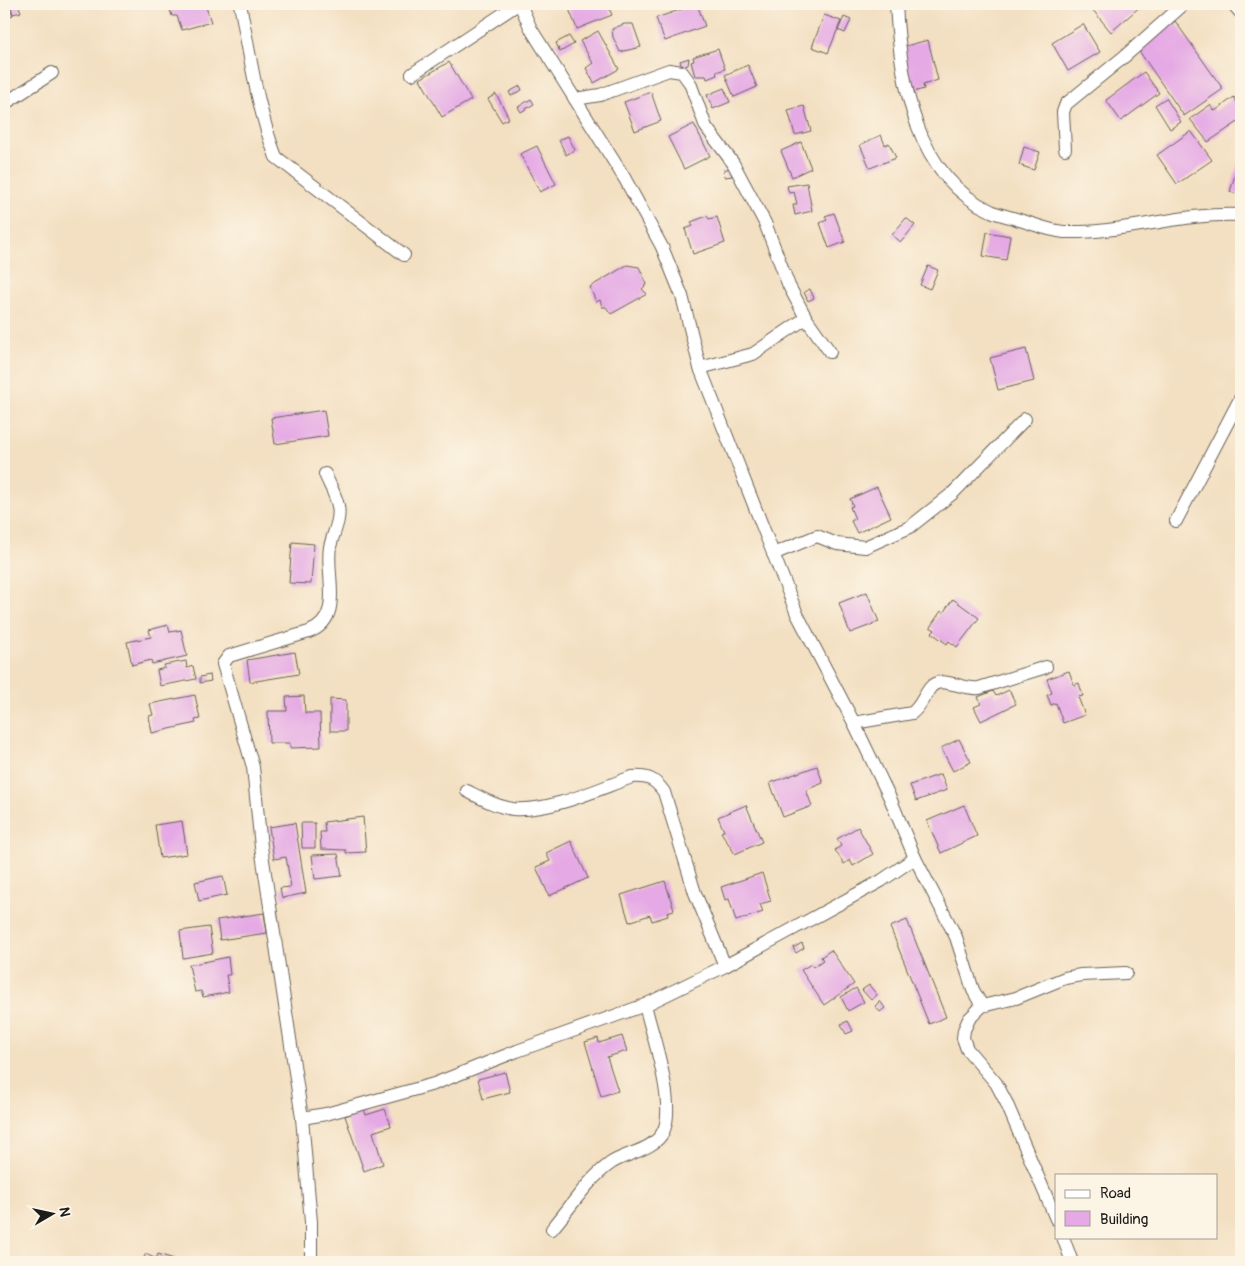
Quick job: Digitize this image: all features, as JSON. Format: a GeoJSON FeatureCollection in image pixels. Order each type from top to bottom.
{"type":"FeatureCollection","features":[{"type":"Feature","properties":{"kind":"street"},"geometry":{"type":"LineString","coordinates":[[240,4],[260,100],[269,138],[276,157],[404,256]]}},
{"type":"Feature","properties":{"kind":"street"},"geometry":{"type":"LineString","coordinates":[[412,74],[519,4],[531,28],[625,180],[662,248],[682,296],[700,368],[797,614],[854,723],[890,798],[915,858],[956,937],[970,983],[982,1006]]}},
{"type":"Feature","properties":{"kind":"street"},"geometry":{"type":"LineString","coordinates":[[896,4],[898,46],[911,111],[917,128],[924,142],[949,179],[960,190],[990,211],[1062,232],[1105,229],[1196,214],[1241,214]]}},
{"type":"Feature","properties":{"kind":"street"},"geometry":{"type":"LineString","coordinates":[[1065,149],[1063,112],[1066,104],[1125,56],[1184,4]]}},
{"type":"Feature","properties":{"kind":"street"},"geometry":{"type":"LineString","coordinates":[[1233,4],[1241,13]]}},
{"type":"Feature","properties":{"kind":"street"},"geometry":{"type":"LineString","coordinates":[[575,99],[600,96],[669,70],[682,72],[690,83],[706,127],[733,163],[765,223],[789,286],[806,318],[830,352]]}},
{"type":"Feature","properties":{"kind":"street"},"geometry":{"type":"LineString","coordinates":[[4,104],[52,73]]}},
{"type":"Feature","properties":{"kind":"street"},"geometry":{"type":"LineString","coordinates":[[700,368],[753,354],[806,318]]}},
{"type":"Feature","properties":{"kind":"street"},"geometry":{"type":"LineString","coordinates":[[1176,521],[1241,397]]}},
{"type":"Feature","properties":{"kind":"street"},"geometry":{"type":"LineString","coordinates":[[773,554],[817,536],[837,544],[866,547],[910,526],[953,493],[1025,419]]}},
{"type":"Feature","properties":{"kind":"street"},"geometry":{"type":"LineString","coordinates":[[311,1262],[311,1222],[302,1118],[261,847],[254,766],[223,664],[229,656],[309,632],[320,628],[324,623],[332,587],[330,546],[338,515],[338,505],[325,474]]}},
{"type":"Feature","properties":{"kind":"street"},"geometry":{"type":"LineString","coordinates":[[854,723],[912,713],[919,708],[932,685],[938,682],[945,681],[968,689],[979,688],[1046,667]]}},
{"type":"Feature","properties":{"kind":"street"},"geometry":{"type":"LineString","coordinates":[[467,791],[496,805],[513,809],[530,808],[560,802],[632,777],[644,776],[658,783],[664,792],[695,892],[725,966]]}},
{"type":"Feature","properties":{"kind":"street"},"geometry":{"type":"LineString","coordinates":[[302,1118],[326,1114],[434,1084],[517,1050],[645,1005],[725,966],[881,881],[915,858]]}},
{"type":"Feature","properties":{"kind":"street"},"geometry":{"type":"LineString","coordinates":[[1055,1217],[1006,1102],[996,1083],[967,1049],[963,1038],[964,1030],[969,1019],[982,1006],[1016,998],[1065,978],[1126,972]]}},
{"type":"Feature","properties":{"kind":"street"},"geometry":{"type":"LineString","coordinates":[[552,1229],[600,1172],[612,1162],[656,1140],[662,1134],[666,1125],[665,1087],[645,1005]]}},
{"type":"Feature","properties":{"kind":"street"},"geometry":{"type":"LineString","coordinates":[[1063,1238],[1072,1262]]}},
{"type":"Feature","properties":{"kind":"building"},"geometry":{"type":"Polygon","coordinates":[[[4,4],[8,4],[13,15],[4,19],[4,4]]]}},
{"type":"Feature","properties":{"kind":"building"},"geometry":{"type":"Polygon","coordinates":[[[10,4],[18,4],[21,12],[13,14],[10,4]]]}},
{"type":"Feature","properties":{"kind":"building"},"geometry":{"type":"Polygon","coordinates":[[[175,4],[205,4],[211,22],[182,30],[177,16],[172,16],[169,7],[175,4]]]}},
{"type":"Feature","properties":{"kind":"building"},"geometry":{"type":"Polygon","coordinates":[[[582,4],[607,4],[612,15],[577,29],[569,9],[582,4]]]}},
{"type":"Feature","properties":{"kind":"building"},"geometry":{"type":"Polygon","coordinates":[[[697,4],[705,26],[665,41],[656,18],[697,4]]]}},
{"type":"Feature","properties":{"kind":"building"},"geometry":{"type":"Polygon","coordinates":[[[1098,4],[1143,4],[1111,32],[1092,9],[1098,4]]]}},
{"type":"Feature","properties":{"kind":"building"},"geometry":{"type":"Polygon","coordinates":[[[824,15],[841,21],[828,53],[812,47],[824,15]]]}},
{"type":"Feature","properties":{"kind":"building"},"geometry":{"type":"Polygon","coordinates":[[[844,17],[851,20],[845,33],[838,30],[844,17]]]}},
{"type":"Feature","properties":{"kind":"building"},"geometry":{"type":"Polygon","coordinates":[[[1175,21],[1223,89],[1184,116],[1137,48],[1175,21]]]}},
{"type":"Feature","properties":{"kind":"building"},"geometry":{"type":"Polygon","coordinates":[[[624,24],[633,24],[641,47],[620,52],[613,37],[612,29],[624,24]]]}},
{"type":"Feature","properties":{"kind":"building"},"geometry":{"type":"Polygon","coordinates":[[[1083,24],[1100,52],[1068,71],[1052,43],[1083,24]]]}},
{"type":"Feature","properties":{"kind":"building"},"geometry":{"type":"Polygon","coordinates":[[[598,31],[619,69],[594,83],[586,68],[593,63],[580,41],[598,31]]]}},
{"type":"Feature","properties":{"kind":"building"},"geometry":{"type":"Polygon","coordinates":[[[569,36],[574,44],[560,52],[556,43],[569,36]]]}},
{"type":"Feature","properties":{"kind":"building"},"geometry":{"type":"Polygon","coordinates":[[[928,40],[938,80],[923,85],[924,89],[913,92],[902,47],[928,40]]]}},
{"type":"Feature","properties":{"kind":"building"},"geometry":{"type":"Polygon","coordinates":[[[718,49],[725,69],[716,72],[717,75],[707,79],[706,76],[695,76],[691,62],[694,61],[693,57],[718,49]]]}},
{"type":"Feature","properties":{"kind":"building"},"geometry":{"type":"Polygon","coordinates":[[[689,58],[688,65],[682,67],[680,61],[689,58]]]}},
{"type":"Feature","properties":{"kind":"building"},"geometry":{"type":"Polygon","coordinates":[[[449,62],[471,100],[442,117],[420,79],[449,62]]]}},
{"type":"Feature","properties":{"kind":"building"},"geometry":{"type":"Polygon","coordinates":[[[748,65],[757,87],[734,97],[725,75],[748,65]]]}},
{"type":"Feature","properties":{"kind":"building"},"geometry":{"type":"Polygon","coordinates":[[[1144,72],[1159,93],[1121,121],[1106,100],[1144,72]]]}},
{"type":"Feature","properties":{"kind":"building"},"geometry":{"type":"Polygon","coordinates":[[[520,86],[522,90],[511,96],[509,92],[520,86]]]}},
{"type":"Feature","properties":{"kind":"building"},"geometry":{"type":"Polygon","coordinates":[[[724,88],[730,102],[713,109],[707,95],[724,88]]]}},
{"type":"Feature","properties":{"kind":"building"},"geometry":{"type":"Polygon","coordinates":[[[651,92],[661,121],[635,131],[624,102],[651,92]]]}},
{"type":"Feature","properties":{"kind":"building"},"geometry":{"type":"Polygon","coordinates":[[[496,94],[509,118],[502,122],[488,99],[496,94]]]}},
{"type":"Feature","properties":{"kind":"building"},"geometry":{"type":"Polygon","coordinates":[[[1234,97],[1241,110],[1241,120],[1208,142],[1190,119],[1210,105],[1215,111],[1234,97]]]}},
{"type":"Feature","properties":{"kind":"building"},"geometry":{"type":"Polygon","coordinates":[[[1166,98],[1181,122],[1170,129],[1155,105],[1166,98]]]}},
{"type":"Feature","properties":{"kind":"building"},"geometry":{"type":"Polygon","coordinates":[[[531,99],[534,104],[521,112],[518,107],[531,99]]]}},
{"type":"Feature","properties":{"kind":"building"},"geometry":{"type":"Polygon","coordinates":[[[804,106],[811,131],[795,135],[788,110],[804,106]]]}},
{"type":"Feature","properties":{"kind":"building"},"geometry":{"type":"Polygon","coordinates":[[[694,124],[710,156],[684,169],[668,137],[694,124]]]}},
{"type":"Feature","properties":{"kind":"building"},"geometry":{"type":"Polygon","coordinates":[[[1191,131],[1212,160],[1177,184],[1157,155],[1191,131]]]}},
{"type":"Feature","properties":{"kind":"building"},"geometry":{"type":"Polygon","coordinates":[[[881,135],[885,145],[889,143],[896,158],[870,168],[860,145],[881,135]]]}},
{"type":"Feature","properties":{"kind":"building"},"geometry":{"type":"Polygon","coordinates":[[[568,136],[575,150],[566,155],[559,140],[568,136]]]}},
{"type":"Feature","properties":{"kind":"building"},"geometry":{"type":"Polygon","coordinates":[[[801,142],[811,168],[792,177],[781,151],[801,142]]]}},
{"type":"Feature","properties":{"kind":"building"},"geometry":{"type":"Polygon","coordinates":[[[537,146],[556,184],[540,192],[520,154],[537,146]]]}},
{"type":"Feature","properties":{"kind":"building"},"geometry":{"type":"Polygon","coordinates":[[[1024,147],[1040,152],[1034,170],[1019,165],[1024,147]]]}},
{"type":"Feature","properties":{"kind":"building"},"geometry":{"type":"Polygon","coordinates":[[[1241,154],[1241,195],[1230,192],[1241,154]]]}},
{"type":"Feature","properties":{"kind":"building"},"geometry":{"type":"Polygon","coordinates":[[[730,168],[732,176],[725,177],[724,170],[730,168]]]}},
{"type":"Feature","properties":{"kind":"building"},"geometry":{"type":"Polygon","coordinates":[[[807,183],[812,211],[795,215],[793,205],[797,204],[794,192],[789,193],[787,186],[807,183]]]}},
{"type":"Feature","properties":{"kind":"building"},"geometry":{"type":"Polygon","coordinates":[[[834,213],[845,242],[829,248],[820,223],[827,220],[825,216],[834,213]]]}},
{"type":"Feature","properties":{"kind":"building"},"geometry":{"type":"Polygon","coordinates":[[[707,216],[709,219],[717,217],[725,243],[693,254],[685,229],[693,226],[691,222],[707,216]]]}},
{"type":"Feature","properties":{"kind":"building"},"geometry":{"type":"Polygon","coordinates":[[[906,218],[915,225],[901,242],[892,235],[906,218]]]}},
{"type":"Feature","properties":{"kind":"building"},"geometry":{"type":"Polygon","coordinates":[[[987,232],[1010,236],[1006,260],[983,256],[987,232]]]}},
{"type":"Feature","properties":{"kind":"building"},"geometry":{"type":"Polygon","coordinates":[[[627,265],[639,267],[647,284],[642,289],[647,294],[611,314],[606,307],[602,307],[600,300],[596,302],[590,287],[627,265]]]}},
{"type":"Feature","properties":{"kind":"building"},"geometry":{"type":"Polygon","coordinates":[[[928,266],[938,270],[930,289],[920,285],[928,266]]]}},
{"type":"Feature","properties":{"kind":"building"},"geometry":{"type":"Polygon","coordinates":[[[810,289],[814,298],[808,301],[804,292],[810,289]]]}},
{"type":"Feature","properties":{"kind":"building"},"geometry":{"type":"Polygon","coordinates":[[[1026,349],[1034,381],[998,390],[990,358],[1026,349]]]}},
{"type":"Feature","properties":{"kind":"building"},"geometry":{"type":"Polygon","coordinates":[[[324,410],[328,436],[275,444],[271,418],[324,410]]]}},
{"type":"Feature","properties":{"kind":"building"},"geometry":{"type":"Polygon","coordinates":[[[877,487],[891,517],[857,533],[851,521],[855,519],[850,507],[853,506],[850,499],[877,487]]]}},
{"type":"Feature","properties":{"kind":"building"},"geometry":{"type":"Polygon","coordinates":[[[292,542],[314,544],[311,584],[289,583],[292,542]]]}},
{"type":"Feature","properties":{"kind":"building"},"geometry":{"type":"Polygon","coordinates":[[[867,592],[879,622],[850,633],[839,603],[867,592]]]}},
{"type":"Feature","properties":{"kind":"building"},"geometry":{"type":"Polygon","coordinates":[[[953,599],[979,618],[957,647],[949,641],[947,644],[932,633],[935,630],[930,627],[941,611],[943,613],[953,599]]]}},
{"type":"Feature","properties":{"kind":"building"},"geometry":{"type":"Polygon","coordinates":[[[168,625],[170,632],[181,630],[187,656],[152,664],[151,660],[132,665],[127,642],[151,637],[149,630],[168,625]]]}},
{"type":"Feature","properties":{"kind":"building"},"geometry":{"type":"Polygon","coordinates":[[[295,652],[299,674],[250,682],[247,660],[295,652]]]}},
{"type":"Feature","properties":{"kind":"building"},"geometry":{"type":"Polygon","coordinates":[[[186,661],[187,668],[193,666],[196,679],[160,686],[157,670],[165,668],[164,665],[186,661]]]}},
{"type":"Feature","properties":{"kind":"building"},"geometry":{"type":"Polygon","coordinates":[[[1069,671],[1074,685],[1079,683],[1083,696],[1078,697],[1085,715],[1063,723],[1056,703],[1051,705],[1047,695],[1052,693],[1047,679],[1069,671]]]}},
{"type":"Feature","properties":{"kind":"building"},"geometry":{"type":"Polygon","coordinates":[[[210,675],[211,681],[200,683],[200,677],[210,675]]]}},
{"type":"Feature","properties":{"kind":"building"},"geometry":{"type":"Polygon","coordinates":[[[1009,690],[1016,704],[981,721],[974,707],[981,704],[978,697],[993,691],[996,696],[1009,690]]]}},
{"type":"Feature","properties":{"kind":"building"},"geometry":{"type":"Polygon","coordinates":[[[195,695],[200,719],[195,720],[196,723],[152,733],[149,716],[153,715],[150,704],[195,695]]]}},
{"type":"Feature","properties":{"kind":"building"},"geometry":{"type":"Polygon","coordinates":[[[304,696],[305,713],[320,713],[321,747],[290,748],[290,743],[269,743],[268,711],[287,711],[286,697],[304,696]]]}},
{"type":"Feature","properties":{"kind":"building"},"geometry":{"type":"Polygon","coordinates":[[[330,699],[346,700],[346,731],[330,731],[330,699]]]}},
{"type":"Feature","properties":{"kind":"building"},"geometry":{"type":"Polygon","coordinates":[[[959,739],[971,762],[953,771],[941,748],[959,739]]]}},
{"type":"Feature","properties":{"kind":"building"},"geometry":{"type":"Polygon","coordinates":[[[817,766],[823,783],[806,790],[812,806],[783,817],[770,783],[817,766]]]}},
{"type":"Feature","properties":{"kind":"building"},"geometry":{"type":"Polygon","coordinates":[[[941,774],[947,790],[916,801],[910,785],[941,774]]]}},
{"type":"Feature","properties":{"kind":"building"},"geometry":{"type":"Polygon","coordinates":[[[746,805],[762,842],[735,854],[721,832],[724,831],[718,817],[746,805]]]}},
{"type":"Feature","properties":{"kind":"building"},"geometry":{"type":"Polygon","coordinates":[[[964,805],[977,836],[941,853],[927,821],[964,805]]]}},
{"type":"Feature","properties":{"kind":"building"},"geometry":{"type":"Polygon","coordinates":[[[363,817],[366,852],[346,853],[346,850],[321,849],[320,832],[325,832],[324,822],[363,817]]]}},
{"type":"Feature","properties":{"kind":"building"},"geometry":{"type":"Polygon","coordinates":[[[182,821],[187,854],[160,858],[155,825],[182,821]]]}},
{"type":"Feature","properties":{"kind":"building"},"geometry":{"type":"Polygon","coordinates":[[[295,823],[306,893],[282,898],[280,888],[291,887],[286,857],[274,859],[269,827],[295,823]]]}},
{"type":"Feature","properties":{"kind":"building"},"geometry":{"type":"Polygon","coordinates":[[[301,823],[315,823],[315,848],[302,848],[301,823]]]}},
{"type":"Feature","properties":{"kind":"building"},"geometry":{"type":"Polygon","coordinates":[[[858,827],[873,854],[853,866],[850,860],[844,864],[835,850],[841,846],[837,839],[858,827]]]}},
{"type":"Feature","properties":{"kind":"building"},"geometry":{"type":"Polygon","coordinates":[[[571,841],[588,878],[549,896],[536,867],[550,861],[546,853],[571,841]]]}},
{"type":"Feature","properties":{"kind":"building"},"geometry":{"type":"Polygon","coordinates":[[[338,854],[342,876],[315,879],[312,855],[338,854]]]}},
{"type":"Feature","properties":{"kind":"building"},"geometry":{"type":"Polygon","coordinates":[[[762,873],[771,901],[760,904],[763,912],[736,921],[729,899],[725,900],[721,887],[762,873]]]}},
{"type":"Feature","properties":{"kind":"building"},"geometry":{"type":"Polygon","coordinates":[[[223,876],[227,895],[199,901],[195,882],[223,876]]]}},
{"type":"Feature","properties":{"kind":"building"},"geometry":{"type":"Polygon","coordinates":[[[665,881],[674,910],[667,912],[668,916],[652,921],[650,915],[629,922],[621,895],[665,881]]]}},
{"type":"Feature","properties":{"kind":"building"},"geometry":{"type":"Polygon","coordinates":[[[264,913],[267,933],[220,940],[217,920],[264,913]]]}},
{"type":"Feature","properties":{"kind":"building"},"geometry":{"type":"Polygon","coordinates":[[[907,920],[946,1017],[929,1024],[890,927],[907,920]]]}},
{"type":"Feature","properties":{"kind":"building"},"geometry":{"type":"Polygon","coordinates":[[[209,927],[213,953],[183,958],[180,931],[209,927]]]}},
{"type":"Feature","properties":{"kind":"building"},"geometry":{"type":"Polygon","coordinates":[[[802,943],[804,948],[796,953],[793,948],[802,943]]]}},
{"type":"Feature","properties":{"kind":"building"},"geometry":{"type":"Polygon","coordinates":[[[831,950],[854,984],[824,1005],[801,970],[811,964],[813,967],[823,960],[821,957],[831,950]]]}},
{"type":"Feature","properties":{"kind":"building"},"geometry":{"type":"Polygon","coordinates":[[[228,957],[230,975],[226,975],[229,992],[203,997],[201,991],[195,992],[189,965],[228,957]]]}},
{"type":"Feature","properties":{"kind":"building"},"geometry":{"type":"Polygon","coordinates":[[[869,985],[877,995],[871,1000],[862,990],[869,985]]]}},
{"type":"Feature","properties":{"kind":"building"},"geometry":{"type":"Polygon","coordinates":[[[856,988],[864,1002],[848,1011],[841,997],[856,988]]]}},
{"type":"Feature","properties":{"kind":"building"},"geometry":{"type":"Polygon","coordinates":[[[880,1001],[885,1008],[880,1012],[875,1006],[880,1001]]]}},
{"type":"Feature","properties":{"kind":"building"},"geometry":{"type":"Polygon","coordinates":[[[848,1021],[853,1031],[846,1034],[841,1024],[848,1021]]]}},
{"type":"Feature","properties":{"kind":"building"},"geometry":{"type":"Polygon","coordinates":[[[622,1036],[627,1051],[607,1057],[618,1091],[601,1096],[585,1042],[598,1038],[599,1043],[622,1036]]]}},
{"type":"Feature","properties":{"kind":"building"},"geometry":{"type":"Polygon","coordinates":[[[505,1072],[510,1092],[483,1099],[478,1079],[505,1072]]]}},
{"type":"Feature","properties":{"kind":"building"},"geometry":{"type":"Polygon","coordinates":[[[364,1109],[366,1115],[385,1109],[391,1126],[373,1132],[383,1164],[364,1171],[345,1116],[364,1109]]]}},
{"type":"Feature","properties":{"kind":"building"},"geometry":{"type":"Polygon","coordinates":[[[146,1254],[156,1259],[158,1254],[174,1259],[177,1262],[141,1262],[146,1254]]]}}]}
